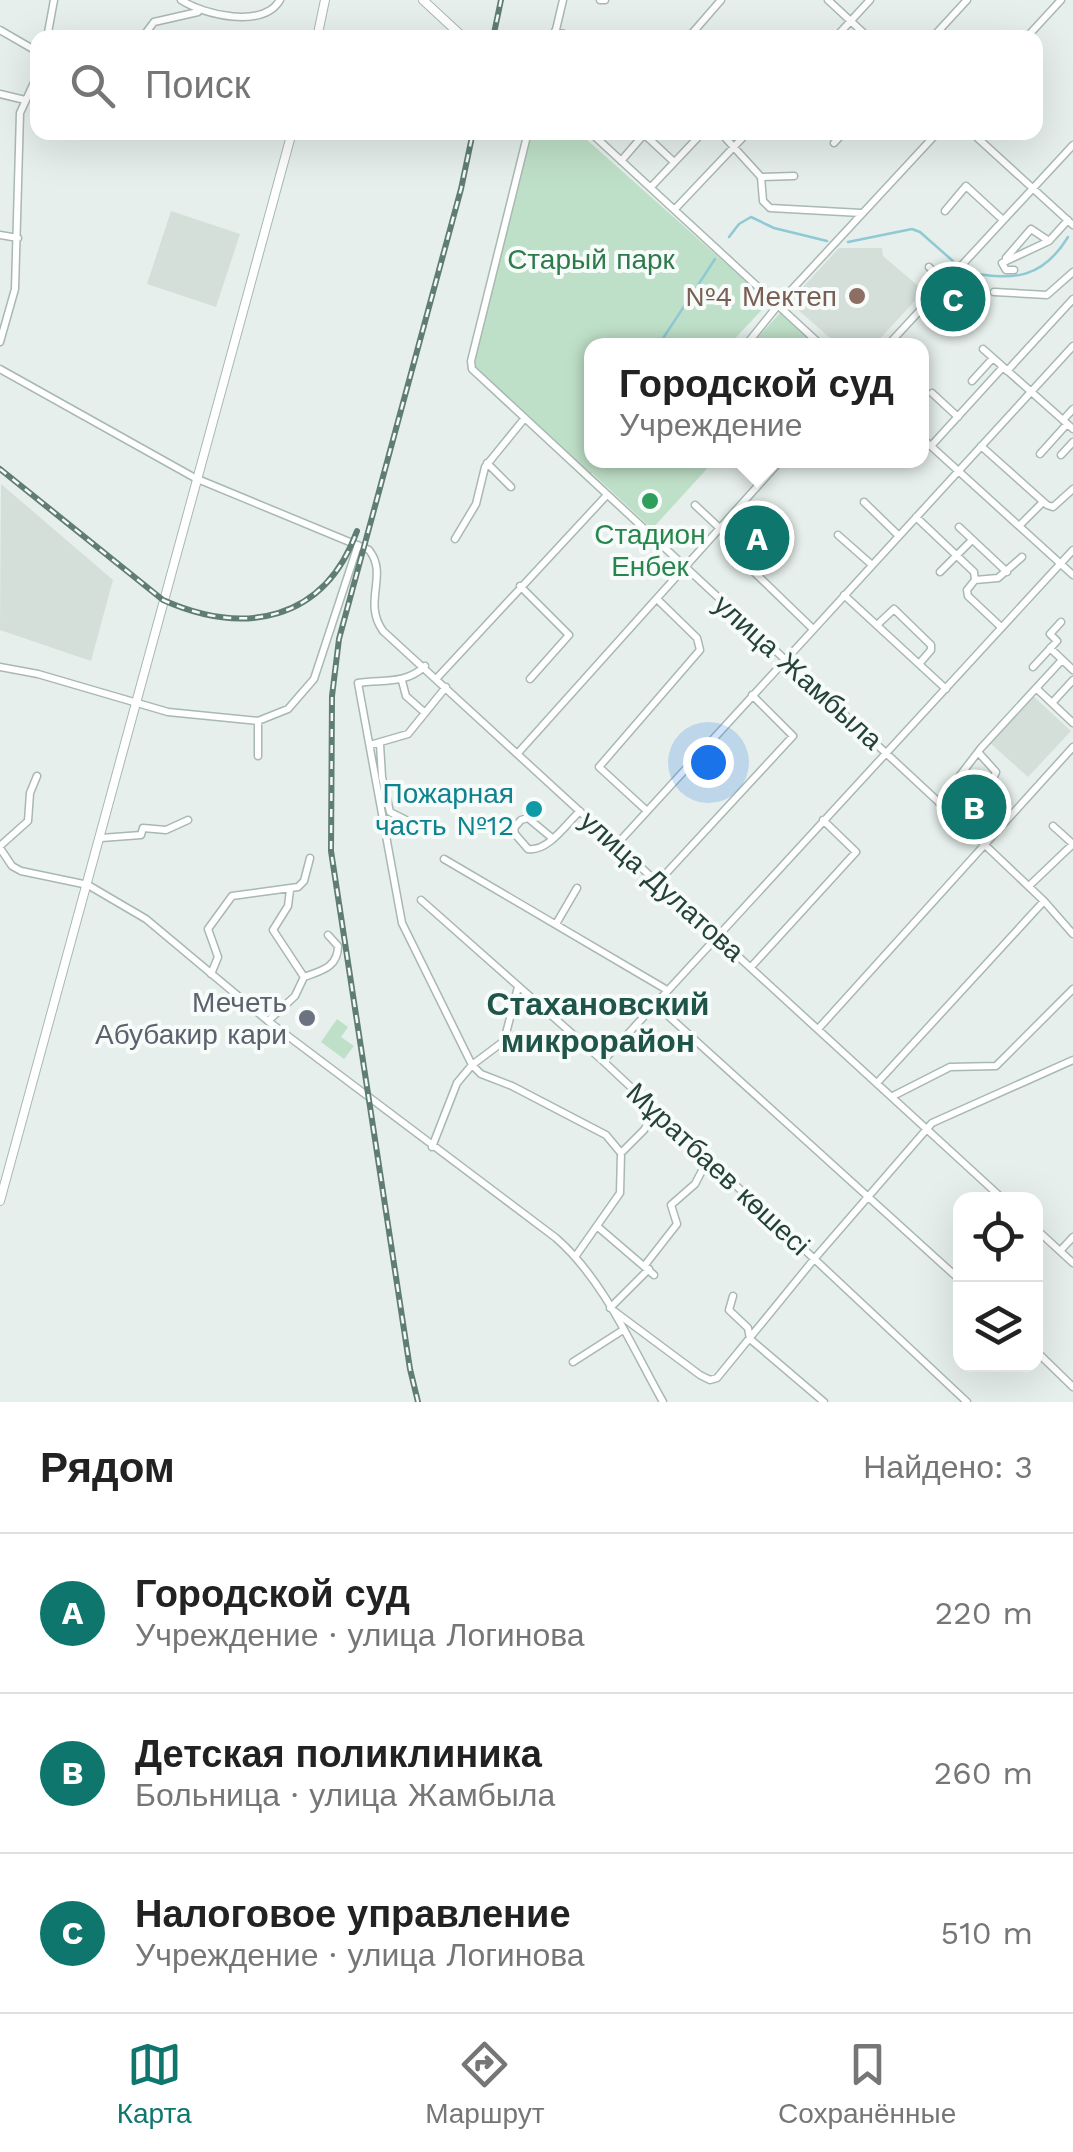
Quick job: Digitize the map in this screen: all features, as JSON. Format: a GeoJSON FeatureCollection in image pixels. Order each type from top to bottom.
{"type":"FeatureCollection","features":[{"type":"Feature","properties":{"kind":"street"},"geometry":{"type":"LineString","coordinates":[[48,30],[54,0]]}},
{"type":"Feature","properties":{"kind":"street"},"geometry":{"type":"LineString","coordinates":[[181,0],[199,12],[229,18],[259,14],[275,8],[280,0]]}},
{"type":"Feature","properties":{"kind":"street"},"geometry":{"type":"LineString","coordinates":[[319,30],[326,0]]}},
{"type":"Feature","properties":{"kind":"street"},"geometry":{"type":"LineString","coordinates":[[423,0],[455,30]]}},
{"type":"Feature","properties":{"kind":"street"},"geometry":{"type":"LineString","coordinates":[[555,30],[563,0]]}},
{"type":"Feature","properties":{"kind":"street"},"geometry":{"type":"LineString","coordinates":[[695,30],[721,0]]}},
{"type":"Feature","properties":{"kind":"street"},"geometry":{"type":"LineString","coordinates":[[828,0],[861,30]]}},
{"type":"Feature","properties":{"kind":"street"},"geometry":{"type":"LineString","coordinates":[[842,30],[870,0]]}},
{"type":"Feature","properties":{"kind":"street"},"geometry":{"type":"LineString","coordinates":[[939,30],[967,0]]}},
{"type":"Feature","properties":{"kind":"street"},"geometry":{"type":"LineString","coordinates":[[1033,30],[1061,0]]}},
{"type":"Feature","properties":{"kind":"street"},"geometry":{"type":"LineString","coordinates":[[148,30],[154,22],[199,12]]}},
{"type":"Feature","properties":{"kind":"street"},"geometry":{"type":"LineString","coordinates":[[0,30],[30,47]]}},
{"type":"Feature","properties":{"kind":"street"},"geometry":{"type":"LineString","coordinates":[[0,342],[15,289],[20,113],[30,90]]}},
{"type":"Feature","properties":{"kind":"street"},"geometry":{"type":"LineString","coordinates":[[0,94],[25,100]]}},
{"type":"Feature","properties":{"kind":"street"},"geometry":{"type":"LineString","coordinates":[[0,1201],[290,140]]}},
{"type":"Feature","properties":{"kind":"street","name":"улица Жамбыла"},"geometry":{"type":"LineString","coordinates":[[526,140],[471,362],[474,373],[887,752],[1029,886],[1073,934]]}},
{"type":"Feature","properties":{"kind":"street"},"geometry":{"type":"LineString","coordinates":[[601,140],[814,338]]}},
{"type":"Feature","properties":{"kind":"street"},"geometry":{"type":"LineString","coordinates":[[622,161],[641,140]]}},
{"type":"Feature","properties":{"kind":"street"},"geometry":{"type":"LineString","coordinates":[[652,140],[674,162]]}},
{"type":"Feature","properties":{"kind":"street"},"geometry":{"type":"LineString","coordinates":[[651,187],[695,140]]}},
{"type":"Feature","properties":{"kind":"street"},"geometry":{"type":"LineString","coordinates":[[728,140],[761,177],[764,201],[773,210],[862,214]]}},
{"type":"Feature","properties":{"kind":"street"},"geometry":{"type":"LineString","coordinates":[[675,209],[741,140]]}},
{"type":"Feature","properties":{"kind":"street"},"geometry":{"type":"LineString","coordinates":[[834,143],[837,140]]}},
{"type":"Feature","properties":{"kind":"street"},"geometry":{"type":"LineString","coordinates":[[751,338],[931,140]]}},
{"type":"Feature","properties":{"kind":"street"},"geometry":{"type":"LineString","coordinates":[[981,140],[1070,223],[1049,241],[1002,263]]}},
{"type":"Feature","properties":{"kind":"street"},"geometry":{"type":"LineString","coordinates":[[893,338],[1073,145]]}},
{"type":"Feature","properties":{"kind":"street"},"geometry":{"type":"LineString","coordinates":[[761,177],[794,176]]}},
{"type":"Feature","properties":{"kind":"street"},"geometry":{"type":"LineString","coordinates":[[945,211],[966,186],[1003,220]]}},
{"type":"Feature","properties":{"kind":"street"},"geometry":{"type":"LineString","coordinates":[[1002,263],[1031,229],[1049,241]]}},
{"type":"Feature","properties":{"kind":"street"},"geometry":{"type":"LineString","coordinates":[[0,235],[18,238]]}},
{"type":"Feature","properties":{"kind":"street"},"geometry":{"type":"LineString","coordinates":[[1002,263],[1006,270],[1014,270]]}},
{"type":"Feature","properties":{"kind":"street"},"geometry":{"type":"LineString","coordinates":[[928,268],[945,283]]}},
{"type":"Feature","properties":{"kind":"street"},"geometry":{"type":"LineString","coordinates":[[994,292],[1047,295],[1073,272]]}},
{"type":"Feature","properties":{"kind":"street"},"geometry":{"type":"LineString","coordinates":[[1073,299],[931,446],[1073,575]]}},
{"type":"Feature","properties":{"kind":"street"},"geometry":{"type":"LineString","coordinates":[[618,843],[1073,346]]}},
{"type":"Feature","properties":{"kind":"street"},"geometry":{"type":"LineString","coordinates":[[983,349],[1067,424]]}},
{"type":"Feature","properties":{"kind":"street"},"geometry":{"type":"LineString","coordinates":[[972,381],[993,358]]}},
{"type":"Feature","properties":{"kind":"street"},"geometry":{"type":"LineString","coordinates":[[0,369],[195,478],[358,545],[314,680],[288,709],[258,721],[168,712],[136,700],[0,667]]}},
{"type":"Feature","properties":{"kind":"street"},"geometry":{"type":"LineString","coordinates":[[932,394],[958,417]]}},
{"type":"Feature","properties":{"kind":"street"},"geometry":{"type":"LineString","coordinates":[[1040,454],[1067,424],[1073,409]]}},
{"type":"Feature","properties":{"kind":"street"},"geometry":{"type":"LineString","coordinates":[[455,540],[476,504],[487,463],[524,419]]}},
{"type":"Feature","properties":{"kind":"street"},"geometry":{"type":"LineString","coordinates":[[1061,455],[1073,442]]}},
{"type":"Feature","properties":{"kind":"street"},"geometry":{"type":"LineString","coordinates":[[981,446],[1042,502],[1053,506],[1073,489]]}},
{"type":"Feature","properties":{"kind":"street"},"geometry":{"type":"LineString","coordinates":[[487,463],[512,487]]}},
{"type":"Feature","properties":{"kind":"street"},"geometry":{"type":"LineString","coordinates":[[518,753],[773,468]]}},
{"type":"Feature","properties":{"kind":"street"},"geometry":{"type":"LineString","coordinates":[[437,678],[606,496]]}},
{"type":"Feature","properties":{"kind":"street"},"geometry":{"type":"LineString","coordinates":[[864,502],[899,536]]}},
{"type":"Feature","properties":{"kind":"street"},"geometry":{"type":"LineString","coordinates":[[1019,526],[1042,502]]}},
{"type":"Feature","properties":{"kind":"street"},"geometry":{"type":"LineString","coordinates":[[695,505],[743,550]]}},
{"type":"Feature","properties":{"kind":"street"},"geometry":{"type":"LineString","coordinates":[[916,517],[974,572],[968,596],[1001,626]]}},
{"type":"Feature","properties":{"kind":"street"},"geometry":{"type":"LineString","coordinates":[[959,527],[1006,572]]}},
{"type":"Feature","properties":{"kind":"street"},"geometry":{"type":"LineString","coordinates":[[838,535],[872,565]]}},
{"type":"Feature","properties":{"kind":"street"},"geometry":{"type":"LineString","coordinates":[[940,572],[972,540]]}},
{"type":"Feature","properties":{"kind":"street","name":"улица Дулатова"},"geometry":{"type":"LineString","coordinates":[[358,545],[369,550],[377,570],[372,609],[378,624],[996,1192]]}},
{"type":"Feature","properties":{"kind":"street"},"geometry":{"type":"LineString","coordinates":[[603,1062],[653,1003],[693,966],[1073,550]]}},
{"type":"Feature","properties":{"kind":"street"},"geometry":{"type":"LineString","coordinates":[[975,580],[991,581],[1022,557]]}},
{"type":"Feature","properties":{"kind":"street"},"geometry":{"type":"LineString","coordinates":[[753,571],[813,630]]}},
{"type":"Feature","properties":{"kind":"street"},"geometry":{"type":"LineString","coordinates":[[520,586],[569,635],[530,679]]}},
{"type":"Feature","properties":{"kind":"street"},"geometry":{"type":"LineString","coordinates":[[844,595],[946,689]]}},
{"type":"Feature","properties":{"kind":"street"},"geometry":{"type":"LineString","coordinates":[[647,811],[599,767],[700,650],[697,638],[657,600]]}},
{"type":"Feature","properties":{"kind":"street"},"geometry":{"type":"LineString","coordinates":[[877,626],[894,610],[931,645],[919,664]]}},
{"type":"Feature","properties":{"kind":"street"},"geometry":{"type":"LineString","coordinates":[[1032,667],[1057,641],[1050,634],[1061,622]]}},
{"type":"Feature","properties":{"kind":"street"},"geometry":{"type":"LineString","coordinates":[[1050,648],[1073,670]]}},
{"type":"Feature","properties":{"kind":"street"},"geometry":{"type":"LineString","coordinates":[[939,803],[978,752],[1062,660]]}},
{"type":"Feature","properties":{"kind":"street"},"geometry":{"type":"LineString","coordinates":[[424,666],[415,676],[402,681],[358,683],[402,923],[472,1065],[481,1074],[606,1135],[620,1153],[620,1194],[574,1257]]}},
{"type":"Feature","properties":{"kind":"street"},"geometry":{"type":"LineString","coordinates":[[1052,703],[1073,680]]}},
{"type":"Feature","properties":{"kind":"street"},"geometry":{"type":"LineString","coordinates":[[402,681],[402,691],[424,712]]}},
{"type":"Feature","properties":{"kind":"street"},"geometry":{"type":"LineString","coordinates":[[370,746],[408,734],[446,687]]}},
{"type":"Feature","properties":{"kind":"street"},"geometry":{"type":"LineString","coordinates":[[1036,688],[1073,722]]}},
{"type":"Feature","properties":{"kind":"street"},"geometry":{"type":"LineString","coordinates":[[659,881],[793,736],[752,696]]}},
{"type":"Feature","properties":{"kind":"street"},"geometry":{"type":"LineString","coordinates":[[258,721],[258,756]]}},
{"type":"Feature","properties":{"kind":"street"},"geometry":{"type":"LineString","coordinates":[[380,744],[390,812],[406,820]]}},
{"type":"Feature","properties":{"kind":"street"},"geometry":{"type":"LineString","coordinates":[[819,1028],[1073,748]]}},
{"type":"Feature","properties":{"kind":"street"},"geometry":{"type":"LineString","coordinates":[[978,752],[996,769],[988,790]]}},
{"type":"Feature","properties":{"kind":"street"},"geometry":{"type":"LineString","coordinates":[[37,776],[30,792],[28,821],[0,847],[12,866],[88,885],[146,919],[268,1020],[556,1238],[610,1308],[662,1402]]}},
{"type":"Feature","properties":{"kind":"street"},"geometry":{"type":"LineString","coordinates":[[552,838],[528,818],[514,828],[531,850],[538,850],[552,838],[580,810]]}},
{"type":"Feature","properties":{"kind":"street"},"geometry":{"type":"LineString","coordinates":[[101,838],[141,836],[143,828],[166,830],[188,820]]}},
{"type":"Feature","properties":{"kind":"street"},"geometry":{"type":"LineString","coordinates":[[751,967],[856,852],[823,820]]}},
{"type":"Feature","properties":{"kind":"street"},"geometry":{"type":"LineString","coordinates":[[1029,886],[1073,844],[1053,826]]}},
{"type":"Feature","properties":{"kind":"street"},"geometry":{"type":"LineString","coordinates":[[211,974],[218,957],[209,926],[232,896],[290,890],[304,881],[310,858]]}},
{"type":"Feature","properties":{"kind":"street"},"geometry":{"type":"LineString","coordinates":[[444,858],[667,990]]}},
{"type":"Feature","properties":{"kind":"street"},"geometry":{"type":"LineString","coordinates":[[556,924],[577,888]]}},
{"type":"Feature","properties":{"kind":"street"},"geometry":{"type":"LineString","coordinates":[[290,890],[288,906],[273,930],[304,977]]}},
{"type":"Feature","properties":{"kind":"street","name":"Мұратбаев көшесі"},"geometry":{"type":"LineString","coordinates":[[420,900],[603,1062],[967,1402]]}},
{"type":"Feature","properties":{"kind":"street"},"geometry":{"type":"LineString","coordinates":[[877,1082],[1044,901]]}},
{"type":"Feature","properties":{"kind":"street"},"geometry":{"type":"LineString","coordinates":[[268,1020],[295,996],[304,977],[325,970],[336,958],[338,946],[328,934]]}},
{"type":"Feature","properties":{"kind":"street"},"geometry":{"type":"LineString","coordinates":[[432,1147],[456,1083],[472,1065],[504,1041],[518,986]]}},
{"type":"Feature","properties":{"kind":"street"},"geometry":{"type":"LineString","coordinates":[[892,1096],[950,1067],[998,1064],[1073,989]]}},
{"type":"Feature","properties":{"kind":"street"},"geometry":{"type":"LineString","coordinates":[[653,1003],[953,1273]]}},
{"type":"Feature","properties":{"kind":"street"},"geometry":{"type":"LineString","coordinates":[[610,1308],[710,1380],[720,1376],[814,1258],[932,1123],[1073,1060]]}},
{"type":"Feature","properties":{"kind":"street"},"geometry":{"type":"LineString","coordinates":[[620,1153],[635,1141],[656,1111]]}},
{"type":"Feature","properties":{"kind":"street"},"geometry":{"type":"LineString","coordinates":[[610,1308],[649,1269],[677,1224],[672,1206],[695,1184],[708,1159]]}},
{"type":"Feature","properties":{"kind":"street"},"geometry":{"type":"LineString","coordinates":[[598,1227],[649,1269]]}},
{"type":"Feature","properties":{"kind":"street"},"geometry":{"type":"LineString","coordinates":[[1043,1235],[1073,1263]]}},
{"type":"Feature","properties":{"kind":"street"},"geometry":{"type":"LineString","coordinates":[[1060,1251],[1073,1238]]}},
{"type":"Feature","properties":{"kind":"street"},"geometry":{"type":"LineString","coordinates":[[733,1296],[728,1310],[748,1328],[750,1339],[824,1402]]}},
{"type":"Feature","properties":{"kind":"street"},"geometry":{"type":"LineString","coordinates":[[574,1362],[623,1330]]}},
{"type":"Feature","properties":{"kind":"street"},"geometry":{"type":"LineString","coordinates":[[1043,1358],[1073,1387]]}},
{"type":"Feature","properties":{"kind":"shaded area"},"geometry":{"type":"Polygon","coordinates":[[[171,211],[240,234],[216,307],[147,284],[171,211]]]}},
{"type":"Feature","properties":{"kind":"shaded area","name":"№4 Мектеп"},"geometry":{"type":"Polygon","coordinates":[[[839,248],[882,248],[883,256],[924,291],[880,338],[830,338],[789,302],[839,248]]]}},
{"type":"Feature","properties":{"kind":"shaded area"},"geometry":{"type":"Polygon","coordinates":[[[1,484],[113,580],[91,661],[0,630],[1,484]]]}},
{"type":"Feature","properties":{"kind":"shaded area"},"geometry":{"type":"Polygon","coordinates":[[[1031,694],[1071,731],[1028,777],[988,741],[1031,694]]]}},
{"type":"Feature","properties":{"kind":"green space","name":"Старый парк"},"geometry":{"type":"Polygon","coordinates":[[[530,140],[587,140],[769,302],[736,338],[584,338],[584,468],[708,468],[652,529],[592,473],[589,477],[473,366],[530,140]]]}},
{"type":"Feature","properties":{"kind":"green space"},"geometry":{"type":"Polygon","coordinates":[[[780,313],[807,338],[757,338],[780,313]]]}},
{"type":"Feature","properties":{"kind":"green space"},"geometry":{"type":"Polygon","coordinates":[[[337,1019],[348,1027],[341,1037],[354,1046],[344,1059],[321,1042],[337,1019]]]}},
{"type":"Feature","properties":{"kind":"waterway"},"geometry":{"type":"LineString","coordinates":[[729,237],[751,217],[774,228],[827,241]]}},
{"type":"Feature","properties":{"kind":"waterway"},"geometry":{"type":"LineString","coordinates":[[848,242],[912,229],[954,262]]}},
{"type":"Feature","properties":{"kind":"waterway"},"geometry":{"type":"LineString","coordinates":[[970,273],[1014,276],[1037,269],[1068,237]]}},
{"type":"Feature","properties":{"kind":"waterway"},"geometry":{"type":"LineString","coordinates":[[663,338],[715,259]]}},
{"type":"Feature","properties":{"kind":"railway"},"geometry":{"type":"LineString","coordinates":[[495,30],[501,0]]}},
{"type":"Feature","properties":{"kind":"railway"},"geometry":{"type":"LineString","coordinates":[[418,1402],[331,851],[332,696],[339,639],[471,140]]}},
{"type":"Feature","properties":{"kind":"railway"},"geometry":{"type":"LineString","coordinates":[[0,469],[163,600],[223,617],[251,618],[278,613],[302,602],[324,585],[343,562],[357,531]]}},
{"type":"Feature","properties":{"kind":"place","name":"№4 Мектеп"},"geometry":{"type":"Point","coordinates":[857,296]}},
{"type":"Feature","properties":{"kind":"place","name":"Налоговое управление"},"geometry":{"type":"Point","coordinates":[953,299]}},
{"type":"Feature","properties":{"kind":"place","name":"Стадион Енбек"},"geometry":{"type":"Point","coordinates":[650,501]}},
{"type":"Feature","properties":{"kind":"place","name":"Городской суд"},"geometry":{"type":"Point","coordinates":[757,538]}},
{"type":"Feature","properties":{"kind":"place","name":"Детская поликлиника"},"geometry":{"type":"Point","coordinates":[974,807]}},
{"type":"Feature","properties":{"kind":"place","name":"Пожарная часть №12"},"geometry":{"type":"Point","coordinates":[534,809]}},
{"type":"Feature","properties":{"kind":"place","name":"Мечеть Абубакир кари"},"geometry":{"type":"Point","coordinates":[307,1018]}},
{"type":"Feature","properties":{"kind":"district","name":"Стахановский микрорайон"},"geometry":{"type":"Point","coordinates":[598,1022]}}]}
